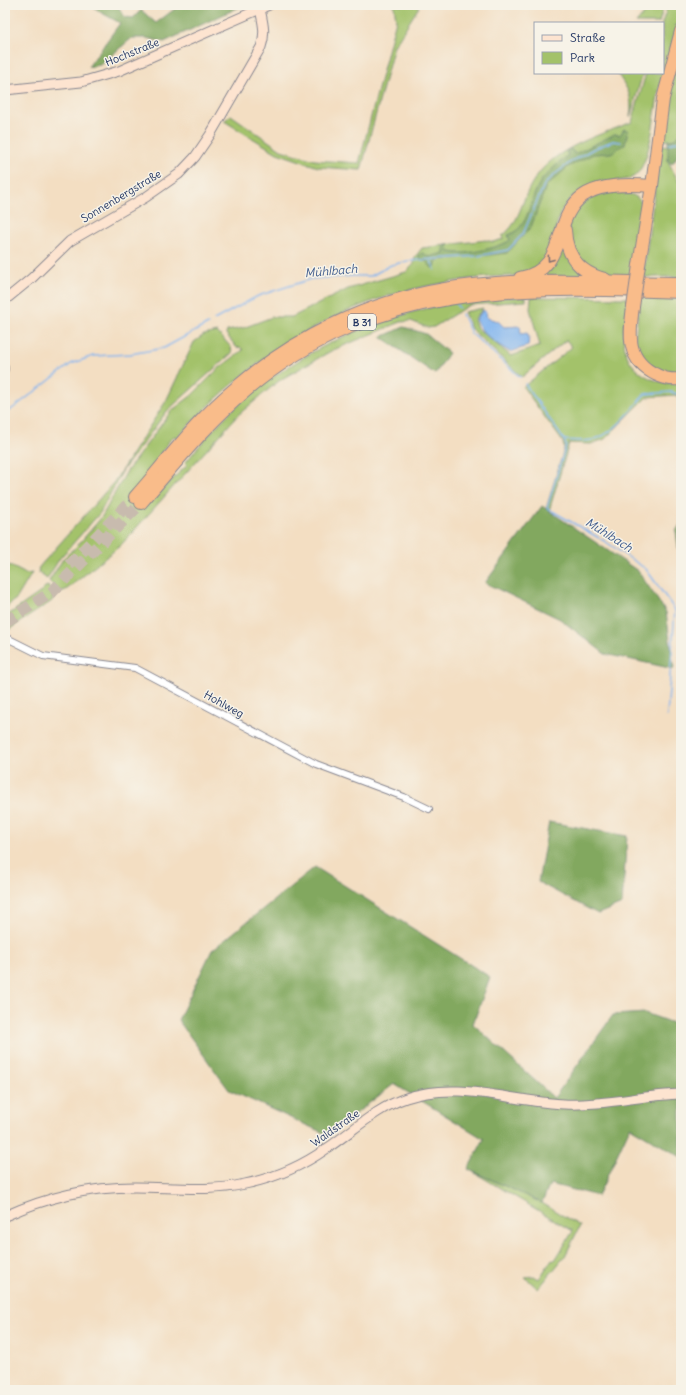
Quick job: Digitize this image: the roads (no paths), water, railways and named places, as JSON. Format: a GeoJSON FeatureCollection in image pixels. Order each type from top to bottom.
{"type":"FeatureCollection","features":[{"type":"Feature","properties":{"kind":"highway"},"geometry":{"type":"LineString","coordinates":[[681,31],[663,99],[633,307],[630,340],[636,358],[643,367],[651,373],[671,380],[681,379]]}},
{"type":"Feature","properties":{"kind":"highway"},"geometry":{"type":"LineString","coordinates":[[632,184],[645,174],[655,158]]}},
{"type":"Feature","properties":{"kind":"highway"},"geometry":{"type":"LineString","coordinates":[[492,284],[525,277],[542,268],[554,255],[570,210],[580,198],[592,191],[632,184],[651,190]]}},
{"type":"Feature","properties":{"kind":"highway"},"geometry":{"type":"LineString","coordinates":[[611,187],[651,190]]}},
{"type":"Feature","properties":{"kind":"highway"},"geometry":{"type":"LineString","coordinates":[[565,223],[566,244],[576,263],[596,277],[620,282]]}},
{"type":"Feature","properties":{"kind":"highway","name":"B 31"},"geometry":{"type":"LineString","coordinates":[[678,293],[521,291],[479,294],[422,303],[362,321],[303,350],[248,388],[201,434],[138,500],[220,402],[257,371],[288,349],[329,326],[386,304],[444,289],[492,284],[545,282],[681,283]]}},
{"type":"Feature","properties":{"kind":"street","name":"Hochstraße"},"geometry":{"type":"LineString","coordinates":[[5,90],[81,82],[119,71],[265,7]]}},
{"type":"Feature","properties":{"kind":"street","name":"Sonnenbergstraße"},"geometry":{"type":"LineString","coordinates":[[5,300],[32,278],[70,241],[162,187],[179,174],[195,157],[210,135],[261,47],[264,37],[265,7]]}},
{"type":"Feature","properties":{"kind":"street","name":"Hohlweg"},"geometry":{"type":"LineString","coordinates":[[5,637],[43,656],[135,668],[316,764],[404,797],[429,809]]}},
{"type":"Feature","properties":{"kind":"street","name":"Waldstraße"},"geometry":{"type":"LineString","coordinates":[[5,1216],[51,1198],[96,1188],[210,1188],[243,1185],[261,1180],[278,1175],[305,1162],[389,1105],[424,1093],[451,1090],[478,1092],[524,1100],[564,1104],[681,1094]]}},
{"type":"Feature","properties":{"kind":"water"},"geometry":{"type":"Polygon","coordinates":[[[483,310],[486,312],[487,318],[498,321],[504,327],[520,326],[521,334],[527,333],[529,337],[528,346],[510,352],[485,334],[476,319],[483,310]]]}},
{"type":"Feature","properties":{"kind":"waterway","name":"Mühlbach"},"geometry":{"type":"LineString","coordinates":[[669,144],[681,140]]}},
{"type":"Feature","properties":{"kind":"waterway","name":"Mühlbach"},"geometry":{"type":"LineString","coordinates":[[214,320],[258,296],[311,279],[371,276],[391,265],[408,261],[478,256],[508,250],[523,234],[544,185],[554,175],[572,161],[593,149],[613,141],[621,142]]}},
{"type":"Feature","properties":{"kind":"waterway","name":"Mühlbach"},"geometry":{"type":"LineString","coordinates":[[431,261],[435,270]]}},
{"type":"Feature","properties":{"kind":"waterway","name":"Mühlbach"},"geometry":{"type":"LineString","coordinates":[[456,304],[459,308]]}},
{"type":"Feature","properties":{"kind":"waterway","name":"Mühlbach"},"geometry":{"type":"LineString","coordinates":[[462,314],[471,333],[520,377]]}},
{"type":"Feature","properties":{"kind":"waterway","name":"Mühlbach"},"geometry":{"type":"LineString","coordinates":[[5,413],[71,364],[93,356],[130,354],[164,348],[208,324]]}},
{"type":"Feature","properties":{"kind":"waterway","name":"Mühlbach"},"geometry":{"type":"LineString","coordinates":[[525,384],[566,445],[547,508],[606,542],[646,569],[675,610],[667,716]]}},
{"type":"Feature","properties":{"kind":"waterway"},"geometry":{"type":"LineString","coordinates":[[564,440],[589,441],[608,433],[622,421],[645,394],[671,392],[681,395]]}},
{"type":"Feature","properties":{"kind":"tunnel"},"geometry":{"type":"LineString","coordinates":[[69,565],[135,497]]}},
{"type":"Feature","properties":{"kind":"tunnel"},"geometry":{"type":"LineString","coordinates":[[5,622],[52,592],[141,503]]}}]}
